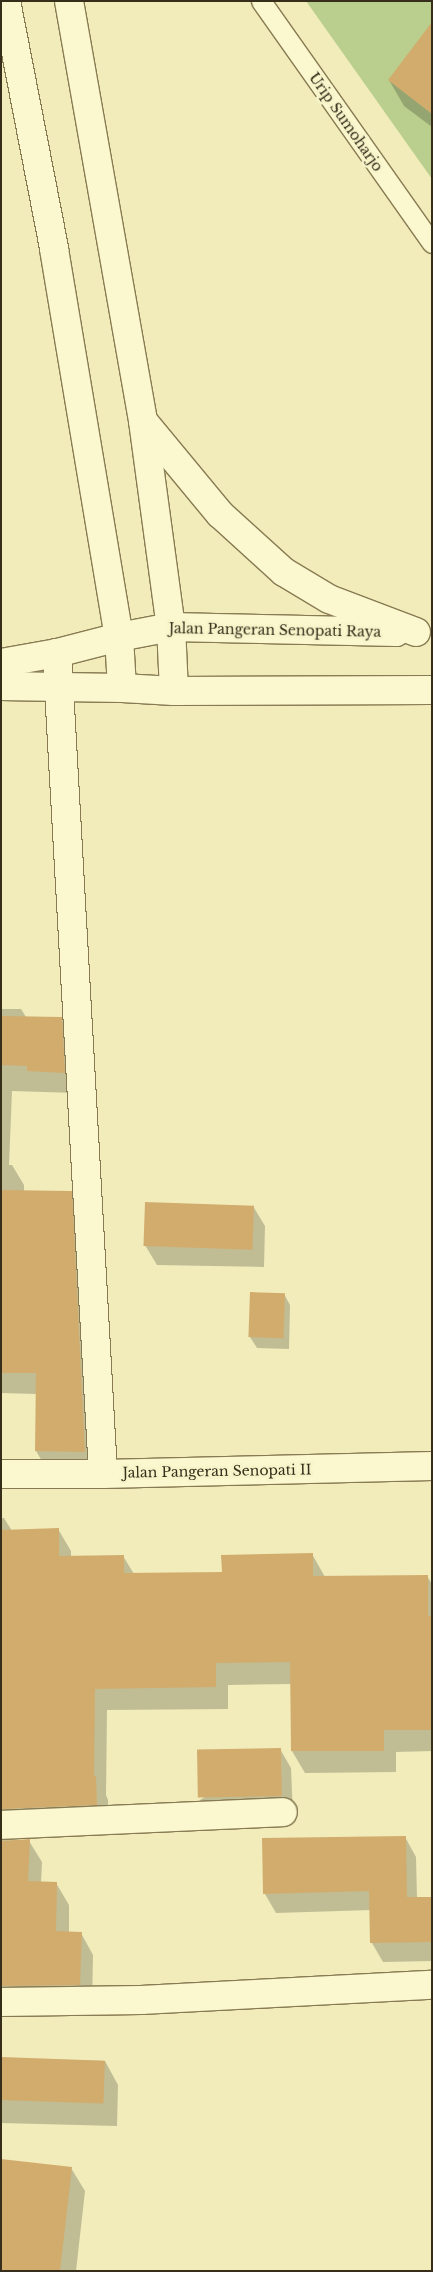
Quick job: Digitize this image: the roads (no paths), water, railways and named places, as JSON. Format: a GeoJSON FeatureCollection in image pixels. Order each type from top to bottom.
{"type":"FeatureCollection","features":[{"type":"Feature","properties":{"kind":"main road"},"geometry":{"type":"LineString","coordinates":[[6,1],[54,249],[119,637],[122,688]]}},
{"type":"Feature","properties":{"kind":"main road"},"geometry":{"type":"LineString","coordinates":[[69,1],[143,421],[171,627],[174,691]]}},
{"type":"Feature","properties":{"kind":"main road"},"geometry":{"type":"LineString","coordinates":[[143,421],[220,514],[284,572],[329,599],[424,632]]}},
{"type":"Feature","properties":{"kind":"main road","name":"Jalan Pangeran Senopati Raya"},"geometry":{"type":"LineString","coordinates":[[1,663],[57,653],[119,637],[171,627],[424,632]]}},
{"type":"Feature","properties":{"kind":"main road"},"geometry":{"type":"LineString","coordinates":[[57,653],[103,1474]]}},
{"type":"Feature","properties":{"kind":"main road"},"geometry":{"type":"LineString","coordinates":[[1,686],[59,686],[174,691],[432,690]]}},
{"type":"Feature","properties":{"kind":"main road","name":"Jalan Pangeran Senopati II"},"geometry":{"type":"LineString","coordinates":[[1,1474],[103,1474],[432,1466]]}},
{"type":"Feature","properties":{"kind":"main road"},"geometry":{"type":"LineString","coordinates":[[1,1825],[284,1812]]}},
{"type":"Feature","properties":{"kind":"main road"},"geometry":{"type":"LineString","coordinates":[[1,2002],[141,2000],[432,1985]]}},
{"type":"Feature","properties":{"kind":"lane","name":"Urip Sumoharjo"},"geometry":{"type":"LineString","coordinates":[[261,1],[432,243]]}}]}
